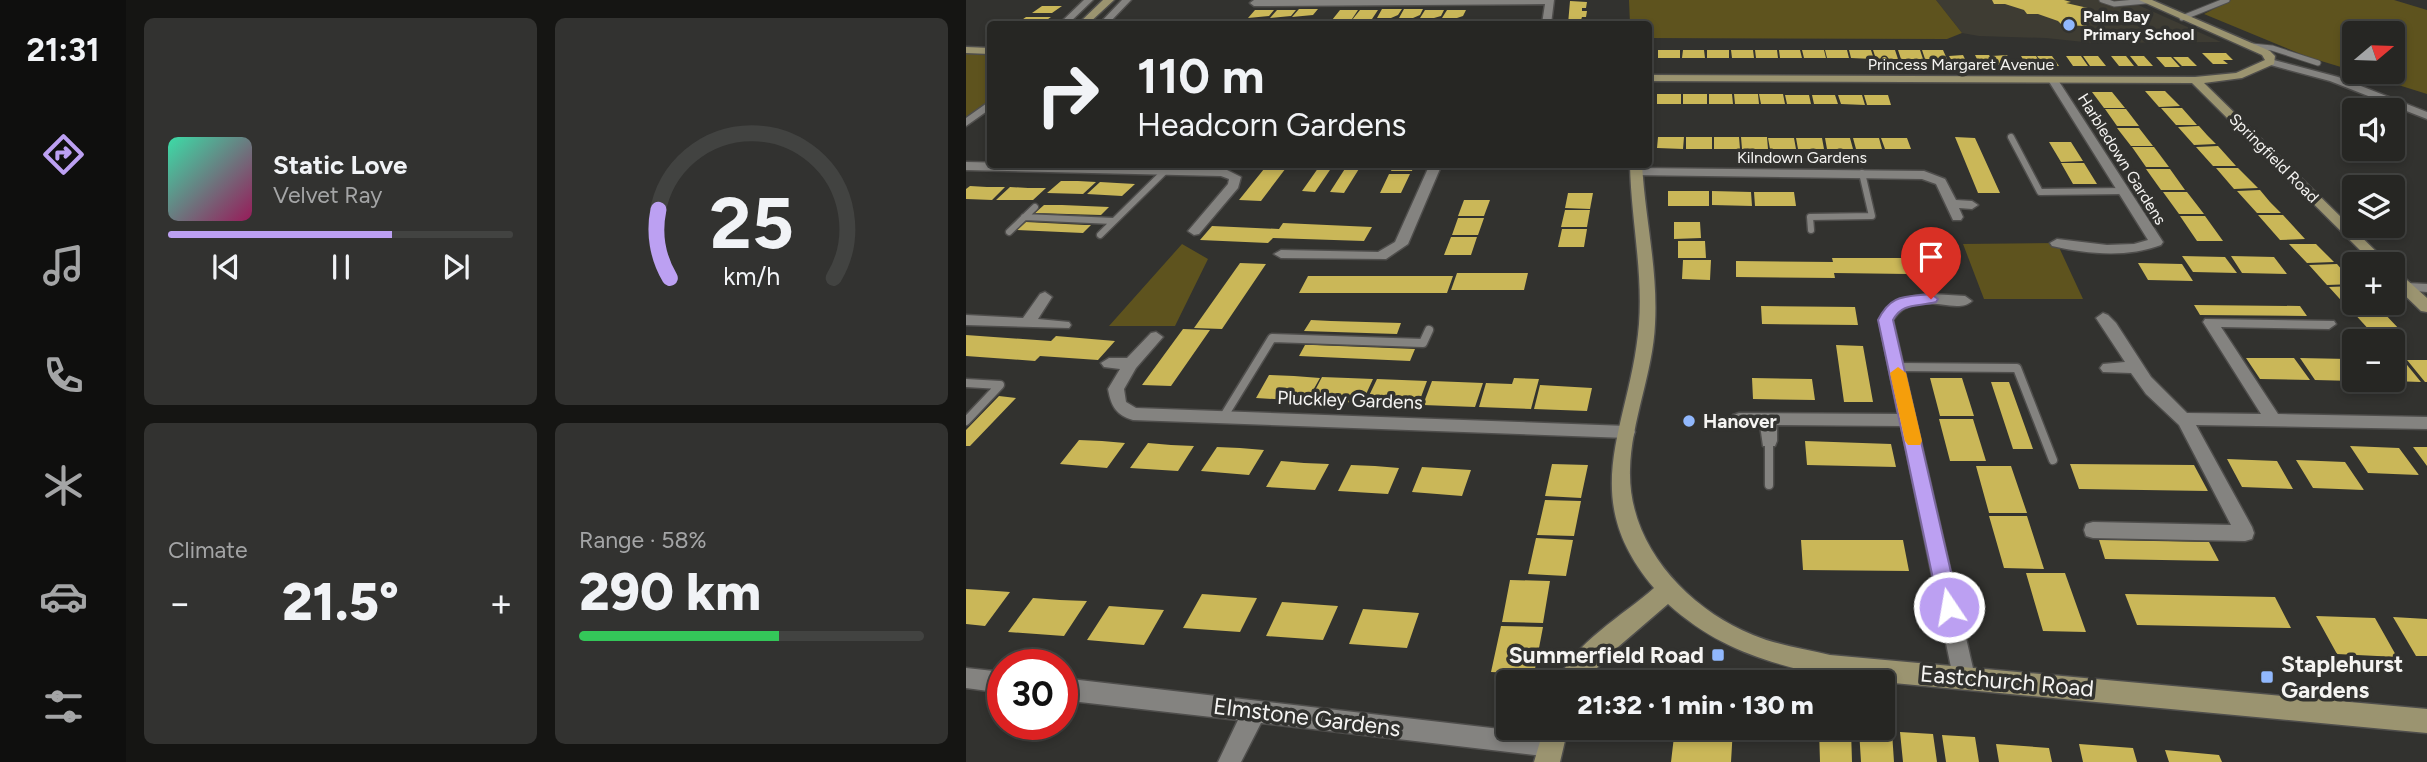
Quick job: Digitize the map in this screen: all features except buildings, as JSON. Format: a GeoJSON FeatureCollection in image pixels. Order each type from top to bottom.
{"type":"FeatureCollection","features":[{"type":"Feature","properties":{"kind":"street"},"geometry":{"type":"LineString","coordinates":[[1066,21],[1089,0]]}},
{"type":"Feature","properties":{"kind":"street"},"geometry":{"type":"LineString","coordinates":[[1086,21],[1107,2],[1126,1]]}},
{"type":"Feature","properties":{"kind":"street"},"geometry":{"type":"LineString","coordinates":[[1106,21],[1126,1]]}},
{"type":"Feature","properties":{"kind":"street"},"geometry":{"type":"LineString","coordinates":[[1254,3],[1550,1],[1547,21]]}},
{"type":"Feature","properties":{"kind":"street"},"geometry":{"type":"LineString","coordinates":[[2145,1],[2252,46],[2266,53],[2271,58],[2270,62],[2334,79],[2427,116]]}},
{"type":"Feature","properties":{"kind":"street"},"geometry":{"type":"LineString","coordinates":[[1072,16],[1091,16]]}},
{"type":"Feature","properties":{"kind":"street"},"geometry":{"type":"LineString","coordinates":[[966,44],[987,45]]}},
{"type":"Feature","properties":{"kind":"street"},"geometry":{"type":"LineString","coordinates":[[966,50],[987,51]]}},
{"type":"Feature","properties":{"kind":"street","name":"Princess Margaret Avenue"},"geometry":{"type":"LineString","coordinates":[[1652,78],[2195,80],[2238,76],[2270,62]]}},
{"type":"Feature","properties":{"kind":"street","name":"Harbledown Gardens"},"geometry":{"type":"LineString","coordinates":[[2053,80],[2156,242],[2146,247],[2080,247],[2057,243]]}},
{"type":"Feature","properties":{"kind":"street","name":"Springfield Road"},"geometry":{"type":"LineString","coordinates":[[2195,80],[2370,252]]}},
{"type":"Feature","properties":{"kind":"street"},"geometry":{"type":"LineString","coordinates":[[966,123],[987,106]]}},
{"type":"Feature","properties":{"kind":"street"},"geometry":{"type":"LineString","coordinates":[[966,166],[987,166]]}},
{"type":"Feature","properties":{"kind":"street"},"geometry":{"type":"LineString","coordinates":[[1066,168],[1223,172],[1235,177],[1234,185],[1194,231]]}},
{"type":"Feature","properties":{"kind":"street"},"geometry":{"type":"LineString","coordinates":[[1281,254],[1381,256],[1393,251],[1405,236],[1434,168]]}},
{"type":"Feature","properties":{"kind":"street","name":"Kilndown Gardens"},"geometry":{"type":"LineString","coordinates":[[1636,168],[1914,174],[1935,178],[1945,189],[1954,211],[1972,205]]}},
{"type":"Feature","properties":{"kind":"street","name":"Eastchurch Road"},"geometry":{"type":"LineString","coordinates":[[1636,168],[1647,323],[1644,354],[1620,471],[1622,508],[1639,548],[1668,590],[1704,620],[1742,642],[1788,657],[1830,666],[2427,721]]}},
{"type":"Feature","properties":{"kind":"street"},"geometry":{"type":"LineString","coordinates":[[2407,288],[2427,288]]}},
{"type":"Feature","properties":{"kind":"street"},"geometry":{"type":"LineString","coordinates":[[2407,288],[2427,307]]}},
{"type":"Feature","properties":{"kind":"street"},"geometry":{"type":"LineString","coordinates":[[1964,677],[1886,320],[1891,308],[1928,291],[1965,301]]}},
{"type":"Feature","properties":{"kind":"street"},"geometry":{"type":"LineString","coordinates":[[1028,322],[1045,297]]}},
{"type":"Feature","properties":{"kind":"street"},"geometry":{"type":"LineString","coordinates":[[2103,318],[2119,334],[2137,367],[2166,405],[2187,419],[2427,423]]}},
{"type":"Feature","properties":{"kind":"street"},"geometry":{"type":"LineString","coordinates":[[966,320],[1064,325]]}},
{"type":"Feature","properties":{"kind":"street"},"geometry":{"type":"LineString","coordinates":[[2273,421],[2210,322],[2329,324]]}},
{"type":"Feature","properties":{"kind":"street","name":"Pluckley Gardens"},"geometry":{"type":"LineString","coordinates":[[1156,337],[1131,364],[1116,389],[1119,405],[1133,414],[1626,432]]}},
{"type":"Feature","properties":{"kind":"street"},"geometry":{"type":"LineString","coordinates":[[1109,363],[1131,364]]}},
{"type":"Feature","properties":{"kind":"street"},"geometry":{"type":"LineString","coordinates":[[2108,368],[2137,367]]}},
{"type":"Feature","properties":{"kind":"street"},"geometry":{"type":"LineString","coordinates":[[1739,419],[1909,420]]}},
{"type":"Feature","properties":{"kind":"street"},"geometry":{"type":"LineString","coordinates":[[1768,419],[1769,441]]}},
{"type":"Feature","properties":{"kind":"street"},"geometry":{"type":"LineString","coordinates":[[2093,530],[2245,533],[2191,433],[2187,419]]}},
{"type":"Feature","properties":{"kind":"street"},"geometry":{"type":"LineString","coordinates":[[1577,670],[1608,640],[1668,590]]}},
{"type":"Feature","properties":{"kind":"street"},"geometry":{"type":"LineString","coordinates":[[966,678],[987,680]]}},
{"type":"Feature","properties":{"kind":"street","name":"Elmstone Gardens"},"geometry":{"type":"LineString","coordinates":[[1078,691],[1551,745]]}},
{"type":"Feature","properties":{"kind":"street"},"geometry":{"type":"LineString","coordinates":[[1229,762],[1255,711]]}},
{"type":"Feature","properties":{"kind":"lane"},"geometry":{"type":"LineString","coordinates":[[2102,0],[2114,4],[2145,1]]}},
{"type":"Feature","properties":{"kind":"lane"},"geometry":{"type":"LineString","coordinates":[[2182,18],[2227,0]]}},
{"type":"Feature","properties":{"kind":"lane"},"geometry":{"type":"LineString","coordinates":[[2252,46],[2272,48],[2318,63]]}},
{"type":"Feature","properties":{"kind":"lane"},"geometry":{"type":"LineString","coordinates":[[2011,137],[2040,192],[2123,191]]}},
{"type":"Feature","properties":{"kind":"lane"},"geometry":{"type":"LineString","coordinates":[[1100,235],[1166,170]]}},
{"type":"Feature","properties":{"kind":"lane"},"geometry":{"type":"LineString","coordinates":[[1811,230],[1810,217],[1872,216],[1863,173]]}},
{"type":"Feature","properties":{"kind":"lane"},"geometry":{"type":"LineString","coordinates":[[1009,232],[1035,206]]}},
{"type":"Feature","properties":{"kind":"lane"},"geometry":{"type":"LineString","coordinates":[[1024,217],[1113,221]]}},
{"type":"Feature","properties":{"kind":"lane"},"geometry":{"type":"LineString","coordinates":[[1224,416],[1272,338],[1423,343],[1429,330]]}},
{"type":"Feature","properties":{"kind":"lane"},"geometry":{"type":"LineString","coordinates":[[1897,367],[2017,368],[2053,460]]}},
{"type":"Feature","properties":{"kind":"lane"},"geometry":{"type":"LineString","coordinates":[[966,383],[1000,386],[966,421]]}},
{"type":"Feature","properties":{"kind":"lane"},"geometry":{"type":"LineString","coordinates":[[1769,441],[1769,485]]}},
{"type":"Feature","properties":{"kind":"shaded area"},"geometry":{"type":"Polygon","coordinates":[[[1629,0],[1936,0],[1962,33],[1947,39],[1652,38],[1652,21],[1630,21],[1629,0]]]}},
{"type":"Feature","properties":{"kind":"shaded area","name":"Palm Bay Primary School"},"geometry":{"type":"Polygon","coordinates":[[[1936,0],[2127,0],[2221,42],[2093,43],[2046,38],[1979,36],[1962,33],[1936,0]]]}},
{"type":"Feature","properties":{"kind":"shaded area"},"geometry":{"type":"Polygon","coordinates":[[[2231,0],[2394,0],[2427,10],[2427,94],[2395,84],[2405,84],[2405,21],[2342,21],[2342,67],[2308,57],[2204,14],[2231,0]]]}},
{"type":"Feature","properties":{"kind":"shaded area"},"geometry":{"type":"Polygon","coordinates":[[[966,52],[987,55],[987,108],[966,117],[966,52]]]}},
{"type":"Feature","properties":{"kind":"shaded area"},"geometry":{"type":"Polygon","coordinates":[[[2057,243],[2083,299],[1984,299],[1963,244],[2057,243]]]}},
{"type":"Feature","properties":{"kind":"shaded area"},"geometry":{"type":"Polygon","coordinates":[[[1182,244],[1208,259],[1175,326],[1109,326],[1182,244]]]}},
{"type":"Feature","properties":{"kind":"slow traffic"},"geometry":{"type":"LineString","coordinates":[[1898,373],[1914,441]]}},
{"type":"Feature","properties":{"kind":"place","name":"Palm Bay Primary School"},"geometry":{"type":"Point","coordinates":[2069,25]}},
{"type":"Feature","properties":{"kind":"place","name":"Hanover"},"geometry":{"type":"Point","coordinates":[1689,421]}},
{"type":"Feature","properties":{"kind":"place","name":"Summerfield Road"},"geometry":{"type":"Point","coordinates":[1718,655]}},
{"type":"Feature","properties":{"kind":"place","name":"Staplehurst Gardens"},"geometry":{"type":"Point","coordinates":[2267,677]}},
{"type":"Feature","properties":{"kind":"route"},"geometry":{"type":"LineString","coordinates":[[1931,299],[1900,302],[1891,308],[1886,320],[1949,607]]}}]}
